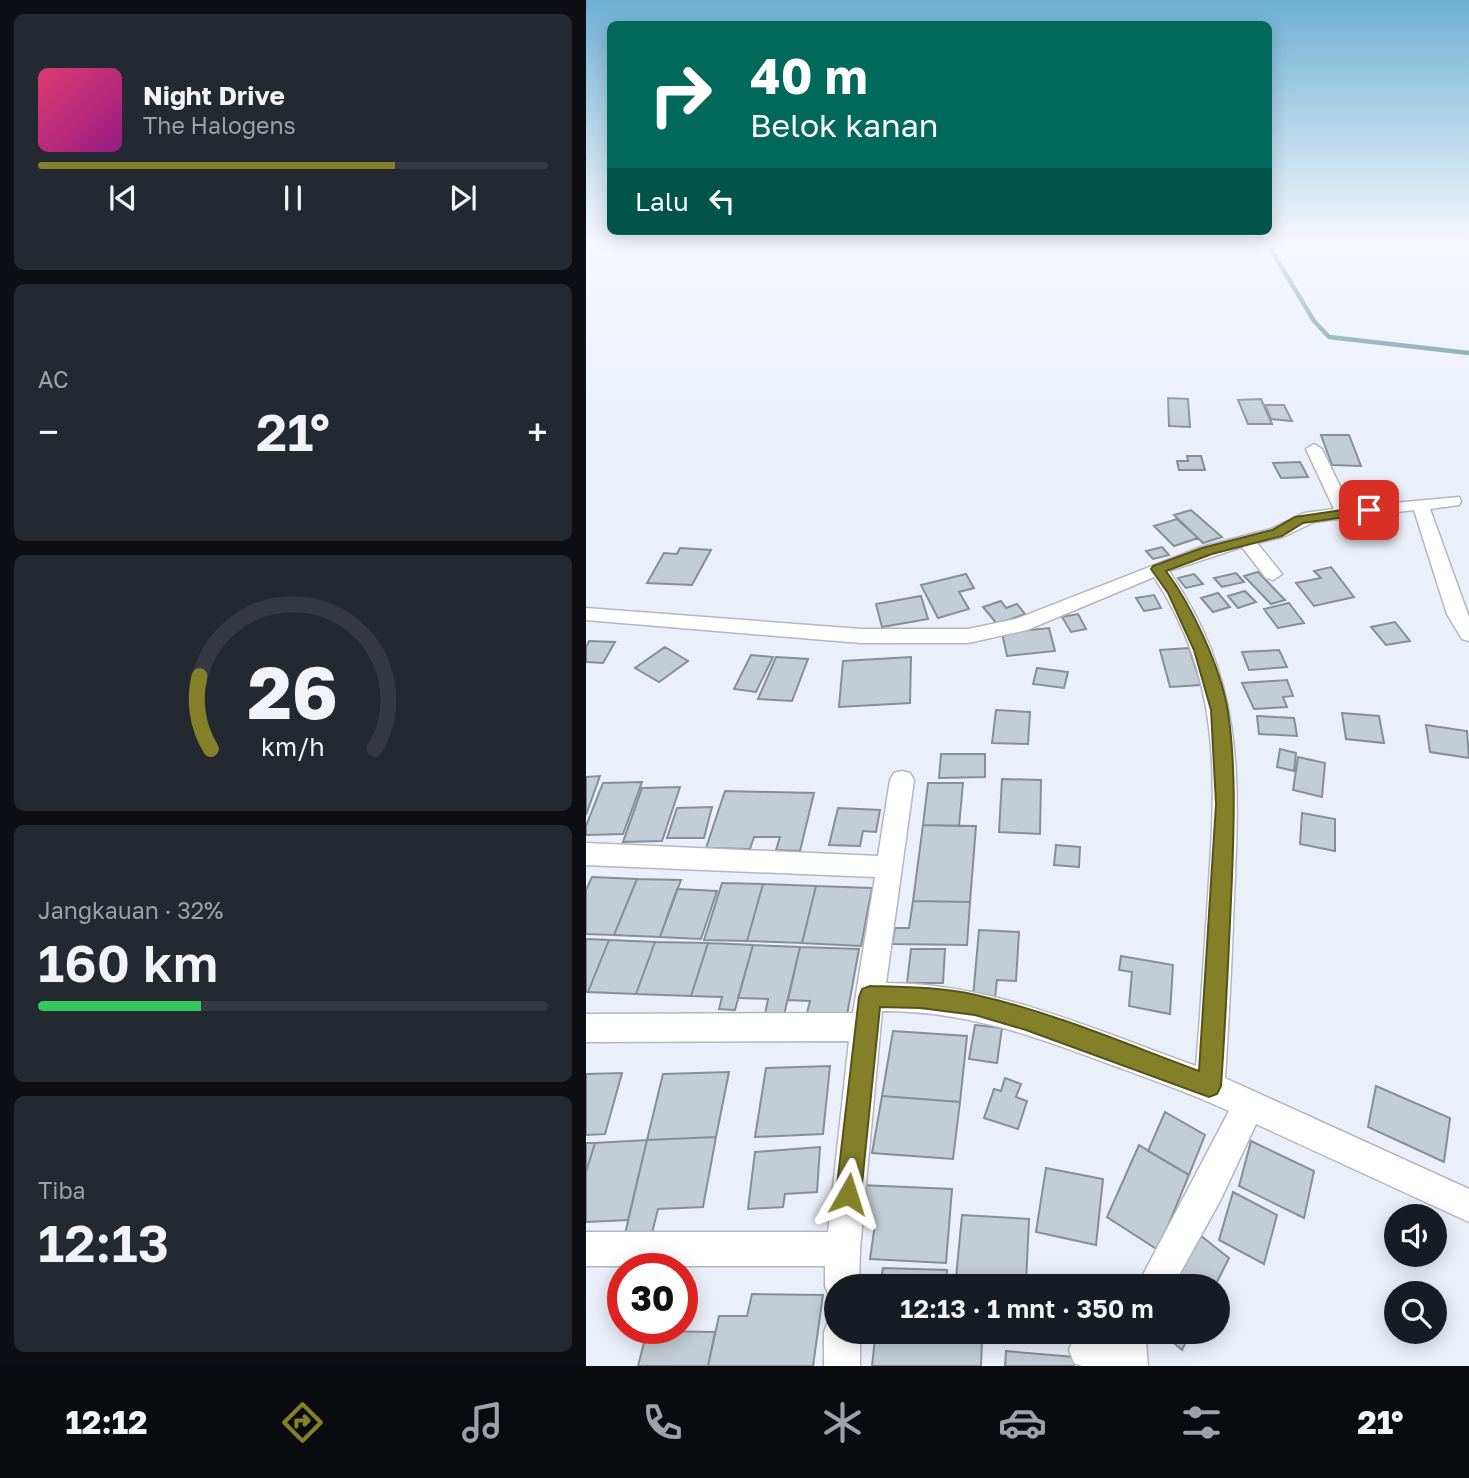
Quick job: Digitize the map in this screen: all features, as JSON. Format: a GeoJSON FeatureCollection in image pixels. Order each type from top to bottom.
{"type":"FeatureCollection","features":[{"type":"Feature","properties":{"kind":"street"},"geometry":{"type":"LineString","coordinates":[[1314,449],[1344,513]]}},
{"type":"Feature","properties":{"kind":"street"},"geometry":{"type":"LineString","coordinates":[[586,614],[861,635],[968,636],[1020,625],[1158,569],[1277,533],[1300,520],[1453,501]]}},
{"type":"Feature","properties":{"kind":"street"},"geometry":{"type":"LineString","coordinates":[[1420,504],[1457,614],[1469,634]]}},
{"type":"Feature","properties":{"kind":"street"},"geometry":{"type":"LineString","coordinates":[[1246,541],[1273,574]]}},
{"type":"Feature","properties":{"kind":"street"},"geometry":{"type":"LineString","coordinates":[[1158,569],[1175,592],[1201,650],[1220,710],[1225,804],[1218,975],[1209,1086]]}},
{"type":"Feature","properties":{"kind":"street"},"geometry":{"type":"LineString","coordinates":[[842,1274],[865,1027],[902,780]]}},
{"type":"Feature","properties":{"kind":"street"},"geometry":{"type":"LineString","coordinates":[[586,854],[888,867]]}},
{"type":"Feature","properties":{"kind":"street"},"geometry":{"type":"LineString","coordinates":[[870,997],[920,997],[975,1005],[1026,1020],[1209,1086],[1469,1206]]}},
{"type":"Feature","properties":{"kind":"street"},"geometry":{"type":"LineString","coordinates":[[586,1028],[865,1027]]}},
{"type":"Feature","properties":{"kind":"street"},"geometry":{"type":"LineString","coordinates":[[1161,1274],[1208,1189],[1248,1106]]}},
{"type":"Feature","properties":{"kind":"street"},"geometry":{"type":"LineString","coordinates":[[586,1250],[843,1249]]}},
{"type":"Feature","properties":{"kind":"street"},"geometry":{"type":"LineString","coordinates":[[842,1344],[842,1366]]}},
{"type":"Feature","properties":{"kind":"street"},"geometry":{"type":"LineString","coordinates":[[1087,1350],[1130,1352]]}},
{"type":"Feature","properties":{"kind":"building"},"geometry":{"type":"Polygon","coordinates":[[[1168,398],[1188,399],[1190,427],[1169,426],[1168,398]]]}},
{"type":"Feature","properties":{"kind":"building"},"geometry":{"type":"Polygon","coordinates":[[[1261,399],[1272,424],[1248,424],[1238,400],[1261,399]]]}},
{"type":"Feature","properties":{"kind":"building"},"geometry":{"type":"Polygon","coordinates":[[[1265,405],[1284,405],[1292,421],[1271,419],[1265,405]]]}},
{"type":"Feature","properties":{"kind":"building"},"geometry":{"type":"Polygon","coordinates":[[[1321,435],[1349,435],[1361,466],[1332,465],[1321,435]]]}},
{"type":"Feature","properties":{"kind":"building"},"geometry":{"type":"Polygon","coordinates":[[[1187,456],[1201,456],[1205,470],[1179,470],[1177,461],[1188,461],[1187,456]]]}},
{"type":"Feature","properties":{"kind":"building"},"geometry":{"type":"Polygon","coordinates":[[[1300,462],[1308,477],[1281,478],[1273,463],[1300,462]]]}},
{"type":"Feature","properties":{"kind":"building"},"geometry":{"type":"Polygon","coordinates":[[[1191,510],[1222,537],[1203,543],[1174,515],[1191,510]]]}},
{"type":"Feature","properties":{"kind":"building"},"geometry":{"type":"Polygon","coordinates":[[[1177,519],[1198,538],[1174,546],[1154,526],[1177,519]]]}},
{"type":"Feature","properties":{"kind":"building"},"geometry":{"type":"Polygon","coordinates":[[[1162,547],[1169,555],[1153,559],[1146,551],[1162,547]]]}},
{"type":"Feature","properties":{"kind":"building"},"geometry":{"type":"Polygon","coordinates":[[[680,548],[711,550],[692,585],[647,583],[664,553],[677,554],[680,548]]]}},
{"type":"Feature","properties":{"kind":"building"},"geometry":{"type":"Polygon","coordinates":[[[1331,567],[1354,597],[1314,606],[1296,583],[1321,578],[1314,571],[1331,567]]]}},
{"type":"Feature","properties":{"kind":"building"},"geometry":{"type":"Polygon","coordinates":[[[1258,572],[1285,600],[1271,604],[1244,576],[1258,572]]]}},
{"type":"Feature","properties":{"kind":"building"},"geometry":{"type":"Polygon","coordinates":[[[1236,573],[1244,582],[1222,587],[1214,578],[1236,573]]]}},
{"type":"Feature","properties":{"kind":"building"},"geometry":{"type":"Polygon","coordinates":[[[966,574],[974,588],[959,592],[969,609],[938,618],[921,585],[966,574]]]}},
{"type":"Feature","properties":{"kind":"building"},"geometry":{"type":"Polygon","coordinates":[[[1194,574],[1203,584],[1186,588],[1178,578],[1194,574]]]}},
{"type":"Feature","properties":{"kind":"building"},"geometry":{"type":"Polygon","coordinates":[[[1245,591],[1256,602],[1238,608],[1228,596],[1245,591]]]}},
{"type":"Feature","properties":{"kind":"building"},"geometry":{"type":"Polygon","coordinates":[[[1218,593],[1230,607],[1213,612],[1201,598],[1218,593]]]}},
{"type":"Feature","properties":{"kind":"building"},"geometry":{"type":"Polygon","coordinates":[[[1154,595],[1161,608],[1144,611],[1136,598],[1154,595]]]}},
{"type":"Feature","properties":{"kind":"building"},"geometry":{"type":"Polygon","coordinates":[[[921,596],[928,619],[882,627],[876,604],[921,596]]]}},
{"type":"Feature","properties":{"kind":"building"},"geometry":{"type":"Polygon","coordinates":[[[1001,601],[1006,608],[1017,604],[1025,614],[997,624],[983,607],[1001,601]]]}},
{"type":"Feature","properties":{"kind":"building"},"geometry":{"type":"Polygon","coordinates":[[[1289,603],[1304,623],[1278,628],[1264,609],[1289,603]]]}},
{"type":"Feature","properties":{"kind":"building"},"geometry":{"type":"Polygon","coordinates":[[[1078,614],[1086,629],[1071,632],[1062,617],[1078,614]]]}},
{"type":"Feature","properties":{"kind":"building"},"geometry":{"type":"Polygon","coordinates":[[[1395,622],[1410,641],[1386,645],[1371,627],[1395,622]]]}},
{"type":"Feature","properties":{"kind":"building"},"geometry":{"type":"Polygon","coordinates":[[[1049,628],[1055,651],[1007,656],[1002,633],[1049,628]]]}},
{"type":"Feature","properties":{"kind":"building"},"geometry":{"type":"Polygon","coordinates":[[[589,641],[615,642],[603,663],[586,662],[586,647],[589,641]]]}},
{"type":"Feature","properties":{"kind":"building"},"geometry":{"type":"Polygon","coordinates":[[[665,647],[688,661],[659,682],[635,668],[665,647]]]}},
{"type":"Feature","properties":{"kind":"building"},"geometry":{"type":"Polygon","coordinates":[[[1189,648],[1201,685],[1170,687],[1160,650],[1189,648]]]}},
{"type":"Feature","properties":{"kind":"building"},"geometry":{"type":"Polygon","coordinates":[[[1279,650],[1287,667],[1249,670],[1242,652],[1279,650]]]}},
{"type":"Feature","properties":{"kind":"building"},"geometry":{"type":"Polygon","coordinates":[[[751,655],[773,657],[756,692],[734,689],[751,655]]]}},
{"type":"Feature","properties":{"kind":"building"},"geometry":{"type":"Polygon","coordinates":[[[776,657],[808,659],[792,701],[758,699],[776,657]]]}},
{"type":"Feature","properties":{"kind":"building"},"geometry":{"type":"Polygon","coordinates":[[[911,657],[910,703],[839,707],[843,661],[911,657]]]}},
{"type":"Feature","properties":{"kind":"building"},"geometry":{"type":"Polygon","coordinates":[[[1037,668],[1068,672],[1064,688],[1033,684],[1037,668]]]}},
{"type":"Feature","properties":{"kind":"building"},"geometry":{"type":"Polygon","coordinates":[[[1287,680],[1293,696],[1283,697],[1287,707],[1254,709],[1242,683],[1287,680]]]}},
{"type":"Feature","properties":{"kind":"building"},"geometry":{"type":"Polygon","coordinates":[[[996,710],[1030,712],[1028,744],[992,743],[996,710]]]}},
{"type":"Feature","properties":{"kind":"building"},"geometry":{"type":"Polygon","coordinates":[[[1342,713],[1379,716],[1384,743],[1346,739],[1342,713]]]}},
{"type":"Feature","properties":{"kind":"building"},"geometry":{"type":"Polygon","coordinates":[[[1257,716],[1294,718],[1297,736],[1259,734],[1257,716]]]}},
{"type":"Feature","properties":{"kind":"building"},"geometry":{"type":"Polygon","coordinates":[[[1426,725],[1467,731],[1469,758],[1430,752],[1426,725]]]}},
{"type":"Feature","properties":{"kind":"building"},"geometry":{"type":"Polygon","coordinates":[[[1280,749],[1296,753],[1294,771],[1277,767],[1280,749]]]}},
{"type":"Feature","properties":{"kind":"building"},"geometry":{"type":"Polygon","coordinates":[[[941,754],[985,754],[985,777],[939,778],[941,754]]]}},
{"type":"Feature","properties":{"kind":"building"},"geometry":{"type":"Polygon","coordinates":[[[1298,757],[1325,763],[1322,797],[1293,790],[1298,757]]]}},
{"type":"Feature","properties":{"kind":"building"},"geometry":{"type":"Polygon","coordinates":[[[600,776],[586,815],[586,777],[600,776]]]}},
{"type":"Feature","properties":{"kind":"building"},"geometry":{"type":"Polygon","coordinates":[[[1002,779],[1041,780],[1040,834],[999,832],[1002,779]]]}},
{"type":"Feature","properties":{"kind":"building"},"geometry":{"type":"Polygon","coordinates":[[[642,782],[623,834],[586,835],[586,826],[603,783],[642,782]]]}},
{"type":"Feature","properties":{"kind":"building"},"geometry":{"type":"Polygon","coordinates":[[[928,783],[963,783],[959,826],[923,825],[928,783]]]}},
{"type":"Feature","properties":{"kind":"building"},"geometry":{"type":"Polygon","coordinates":[[[680,787],[662,841],[623,842],[642,788],[680,787]]]}},
{"type":"Feature","properties":{"kind":"building"},"geometry":{"type":"Polygon","coordinates":[[[725,791],[814,793],[800,851],[776,850],[780,837],[754,837],[750,849],[706,848],[725,791]]]}},
{"type":"Feature","properties":{"kind":"building"},"geometry":{"type":"Polygon","coordinates":[[[712,807],[704,838],[667,838],[677,808],[712,807]]]}},
{"type":"Feature","properties":{"kind":"building"},"geometry":{"type":"Polygon","coordinates":[[[838,808],[880,810],[876,832],[863,831],[860,846],[829,845],[838,808]]]}},
{"type":"Feature","properties":{"kind":"building"},"geometry":{"type":"Polygon","coordinates":[[[1302,813],[1335,819],[1335,851],[1300,844],[1302,813]]]}},
{"type":"Feature","properties":{"kind":"building"},"geometry":{"type":"Polygon","coordinates":[[[923,825],[976,826],[970,902],[913,901],[923,825]]]}},
{"type":"Feature","properties":{"kind":"building"},"geometry":{"type":"Polygon","coordinates":[[[1056,845],[1080,847],[1079,867],[1054,865],[1056,845]]]}},
{"type":"Feature","properties":{"kind":"building"},"geometry":{"type":"Polygon","coordinates":[[[592,877],[637,879],[614,935],[586,934],[586,890],[592,877]]]}},
{"type":"Feature","properties":{"kind":"building"},"geometry":{"type":"Polygon","coordinates":[[[637,879],[681,880],[660,937],[614,935],[637,879]]]}},
{"type":"Feature","properties":{"kind":"building"},"geometry":{"type":"Polygon","coordinates":[[[722,883],[763,884],[747,941],[704,940],[722,883]]]}},
{"type":"Feature","properties":{"kind":"building"},"geometry":{"type":"Polygon","coordinates":[[[763,884],[816,886],[802,943],[747,941],[763,884]]]}},
{"type":"Feature","properties":{"kind":"building"},"geometry":{"type":"Polygon","coordinates":[[[816,886],[872,888],[861,946],[802,943],[816,886]]]}},
{"type":"Feature","properties":{"kind":"building"},"geometry":{"type":"Polygon","coordinates":[[[677,889],[717,891],[701,939],[660,937],[677,889]]]}},
{"type":"Feature","properties":{"kind":"building"},"geometry":{"type":"Polygon","coordinates":[[[913,901],[970,902],[967,945],[892,944],[895,928],[909,928],[913,901]]]}},
{"type":"Feature","properties":{"kind":"building"},"geometry":{"type":"Polygon","coordinates":[[[979,930],[1019,932],[1016,981],[997,980],[995,998],[973,997],[979,930]]]}},
{"type":"Feature","properties":{"kind":"building"},"geometry":{"type":"Polygon","coordinates":[[[586,939],[609,940],[588,992],[586,992],[586,939]]]}},
{"type":"Feature","properties":{"kind":"building"},"geometry":{"type":"Polygon","coordinates":[[[609,940],[655,942],[636,994],[588,992],[609,940]]]}},
{"type":"Feature","properties":{"kind":"building"},"geometry":{"type":"Polygon","coordinates":[[[655,942],[708,943],[691,996],[636,994],[655,942]]]}},
{"type":"Feature","properties":{"kind":"building"},"geometry":{"type":"Polygon","coordinates":[[[708,943],[753,945],[735,1010],[719,1009],[722,997],[691,996],[708,943]]]}},
{"type":"Feature","properties":{"kind":"building"},"geometry":{"type":"Polygon","coordinates":[[[753,945],[800,947],[784,1015],[765,1014],[768,999],[738,998],[753,945]]]}},
{"type":"Feature","properties":{"kind":"building"},"geometry":{"type":"Polygon","coordinates":[[[800,947],[859,949],[847,1015],[807,1013],[810,1001],[788,1000],[800,947]]]}},
{"type":"Feature","properties":{"kind":"building"},"geometry":{"type":"Polygon","coordinates":[[[911,949],[945,949],[943,983],[907,983],[911,949]]]}},
{"type":"Feature","properties":{"kind":"building"},"geometry":{"type":"Polygon","coordinates":[[[1121,956],[1173,965],[1170,1014],[1129,1006],[1132,972],[1119,970],[1121,956]]]}},
{"type":"Feature","properties":{"kind":"building"},"geometry":{"type":"Polygon","coordinates":[[[975,1025],[1002,1028],[997,1063],[969,1059],[975,1025]]]}},
{"type":"Feature","properties":{"kind":"building"},"geometry":{"type":"Polygon","coordinates":[[[893,1031],[967,1036],[960,1102],[882,1096],[893,1031]]]}},
{"type":"Feature","properties":{"kind":"building"},"geometry":{"type":"Polygon","coordinates":[[[830,1066],[823,1134],[755,1137],[766,1068],[830,1066]]]}},
{"type":"Feature","properties":{"kind":"building"},"geometry":{"type":"Polygon","coordinates":[[[729,1072],[716,1137],[647,1140],[663,1074],[729,1072]]]}},
{"type":"Feature","properties":{"kind":"building"},"geometry":{"type":"Polygon","coordinates":[[[622,1073],[605,1134],[586,1135],[586,1074],[622,1073]]]}},
{"type":"Feature","properties":{"kind":"building"},"geometry":{"type":"Polygon","coordinates":[[[1005,1078],[1021,1084],[1016,1097],[1027,1101],[1018,1129],[984,1118],[994,1089],[1001,1091],[1005,1078]]]}},
{"type":"Feature","properties":{"kind":"building"},"geometry":{"type":"Polygon","coordinates":[[[1376,1086],[1450,1118],[1444,1162],[1368,1127],[1376,1086]]]}},
{"type":"Feature","properties":{"kind":"building"},"geometry":{"type":"Polygon","coordinates":[[[882,1096],[960,1102],[953,1159],[872,1153],[882,1096]]]}},
{"type":"Feature","properties":{"kind":"building"},"geometry":{"type":"Polygon","coordinates":[[[1165,1112],[1205,1135],[1189,1175],[1148,1151],[1165,1112]]]}},
{"type":"Feature","properties":{"kind":"building"},"geometry":{"type":"Polygon","coordinates":[[[716,1137],[703,1207],[658,1209],[652,1233],[625,1234],[647,1140],[716,1137]]]}},
{"type":"Feature","properties":{"kind":"building"},"geometry":{"type":"Polygon","coordinates":[[[647,1140],[628,1220],[586,1222],[586,1172],[595,1143],[647,1140]]]}},
{"type":"Feature","properties":{"kind":"building"},"geometry":{"type":"Polygon","coordinates":[[[1251,1141],[1314,1171],[1304,1218],[1239,1186],[1251,1141]]]}},
{"type":"Feature","properties":{"kind":"building"},"geometry":{"type":"Polygon","coordinates":[[[586,1143],[595,1143],[586,1172],[586,1143]]]}},
{"type":"Feature","properties":{"kind":"building"},"geometry":{"type":"Polygon","coordinates":[[[1139,1145],[1189,1175],[1158,1250],[1107,1217],[1139,1145]]]}},
{"type":"Feature","properties":{"kind":"building"},"geometry":{"type":"Polygon","coordinates":[[[820,1147],[817,1192],[785,1194],[783,1207],[748,1209],[755,1152],[820,1147]]]}},
{"type":"Feature","properties":{"kind":"building"},"geometry":{"type":"Polygon","coordinates":[[[1046,1168],[1103,1179],[1096,1245],[1036,1232],[1046,1168]]]}},
{"type":"Feature","properties":{"kind":"building"},"geometry":{"type":"Polygon","coordinates":[[[860,1185],[952,1189],[946,1263],[870,1259],[875,1224],[854,1223],[860,1185]]]}},
{"type":"Feature","properties":{"kind":"building"},"geometry":{"type":"Polygon","coordinates":[[[1233,1192],[1277,1215],[1264,1264],[1219,1240],[1233,1192]]]}},
{"type":"Feature","properties":{"kind":"building"},"geometry":{"type":"Polygon","coordinates":[[[962,1215],[1029,1219],[1026,1274],[956,1274],[962,1215]]]}},
{"type":"Feature","properties":{"kind":"building"},"geometry":{"type":"Polygon","coordinates":[[[1196,1232],[1229,1258],[1221,1274],[1173,1274],[1196,1232]]]}},
{"type":"Feature","properties":{"kind":"building"},"geometry":{"type":"Polygon","coordinates":[[[883,1268],[947,1270],[947,1274],[882,1274],[883,1268]]]}},
{"type":"Feature","properties":{"kind":"building"},"geometry":{"type":"Polygon","coordinates":[[[752,1294],[823,1295],[813,1366],[708,1366],[719,1316],[747,1316],[752,1294]]]}},
{"type":"Feature","properties":{"kind":"building"},"geometry":{"type":"Polygon","coordinates":[[[698,1332],[715,1332],[708,1366],[638,1366],[644,1344],[698,1344],[698,1332]]]}},
{"type":"Feature","properties":{"kind":"building"},"geometry":{"type":"Polygon","coordinates":[[[874,1344],[982,1344],[981,1366],[872,1366],[874,1344]]]}},
{"type":"Feature","properties":{"kind":"building"},"geometry":{"type":"Polygon","coordinates":[[[1006,1351],[1074,1357],[1074,1366],[1005,1366],[1006,1351]]]}},
{"type":"Feature","properties":{"kind":"waterway"},"geometry":{"type":"LineString","coordinates":[[1305,307],[1329,337],[1469,353]]}},
{"type":"Feature","properties":{"kind":"route"},"geometry":{"type":"LineString","coordinates":[[848,1194],[870,997],[920,997],[975,1005],[1026,1020],[1209,1086],[1218,975],[1225,804],[1220,710],[1201,650],[1175,592],[1158,569],[1207,551],[1277,533],[1310,517],[1369,510]]}}]}
